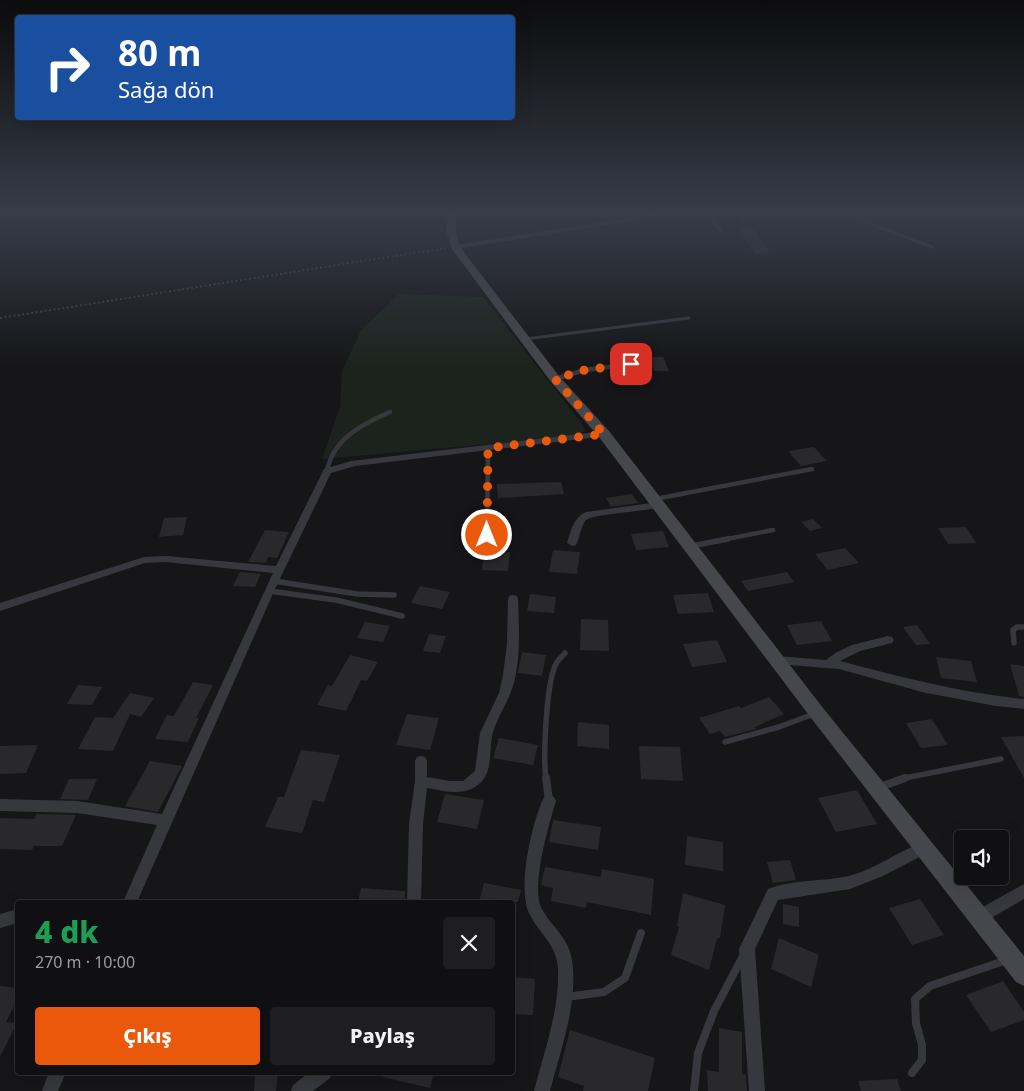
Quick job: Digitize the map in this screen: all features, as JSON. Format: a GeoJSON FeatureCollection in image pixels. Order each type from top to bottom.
{"type":"FeatureCollection","features":[{"type":"Feature","properties":{"kind":"street"},"geometry":{"type":"LineString","coordinates":[[469,266],[555,379],[604,434],[817,713],[1024,974]]}},
{"type":"Feature","properties":{"kind":"street"},"geometry":{"type":"LineString","coordinates":[[131,900],[274,581],[327,471],[354,463],[604,434]]}},
{"type":"Feature","properties":{"kind":"street"},"geometry":{"type":"LineString","coordinates":[[572,543],[578,523],[582,517],[589,514],[637,509],[656,502]]}},
{"type":"Feature","properties":{"kind":"street"},"geometry":{"type":"LineString","coordinates":[[0,607],[144,560],[166,559],[280,570]]}},
{"type":"Feature","properties":{"kind":"street"},"geometry":{"type":"LineString","coordinates":[[421,781],[454,787],[464,786],[475,780],[483,771],[485,738],[507,686],[514,635],[513,599]]}},
{"type":"Feature","properties":{"kind":"street"},"geometry":{"type":"LineString","coordinates":[[828,664],[850,650],[888,640]]}},
{"type":"Feature","properties":{"kind":"street"},"geometry":{"type":"LineString","coordinates":[[777,660],[828,664],[926,688],[996,701],[1024,704]]}},
{"type":"Feature","properties":{"kind":"street"},"geometry":{"type":"LineString","coordinates":[[414,900],[416,824],[421,781],[421,761]]}},
{"type":"Feature","properties":{"kind":"street"},"geometry":{"type":"LineString","coordinates":[[542,1091],[561,1017],[564,997],[564,954],[558,940],[536,914],[530,902],[541,827],[549,801]]}},
{"type":"Feature","properties":{"kind":"street"},"geometry":{"type":"LineString","coordinates":[[0,805],[77,807],[167,821]]}},
{"type":"Feature","properties":{"kind":"street"},"geometry":{"type":"LineString","coordinates":[[757,1091],[747,949],[773,894],[788,889],[849,883],[874,873],[924,848]]}},
{"type":"Feature","properties":{"kind":"street"},"geometry":{"type":"LineString","coordinates":[[979,916],[1024,891]]}},
{"type":"Feature","properties":{"kind":"street"},"geometry":{"type":"LineString","coordinates":[[0,922],[15,917]]}},
{"type":"Feature","properties":{"kind":"street"},"geometry":{"type":"LineString","coordinates":[[50,1091],[57,1075]]}},
{"type":"Feature","properties":{"kind":"street"},"geometry":{"type":"LineString","coordinates":[[299,1091],[320,1075]]}},
{"type":"Feature","properties":{"kind":"lane"},"geometry":{"type":"LineString","coordinates":[[525,340],[689,318]]}},
{"type":"Feature","properties":{"kind":"lane"},"geometry":{"type":"LineString","coordinates":[[555,379],[585,370],[631,364]]}},
{"type":"Feature","properties":{"kind":"lane"},"geometry":{"type":"LineString","coordinates":[[327,471],[328,460],[333,451],[353,432],[372,419],[390,412]]}},
{"type":"Feature","properties":{"kind":"lane"},"geometry":{"type":"LineString","coordinates":[[487,535],[488,448]]}},
{"type":"Feature","properties":{"kind":"lane"},"geometry":{"type":"LineString","coordinates":[[656,502],[812,469]]}},
{"type":"Feature","properties":{"kind":"lane"},"geometry":{"type":"LineString","coordinates":[[690,546],[772,530]]}},
{"type":"Feature","properties":{"kind":"lane"},"geometry":{"type":"LineString","coordinates":[[274,581],[357,594],[394,595]]}},
{"type":"Feature","properties":{"kind":"lane"},"geometry":{"type":"LineString","coordinates":[[269,592],[336,600],[402,616]]}},
{"type":"Feature","properties":{"kind":"lane"},"geometry":{"type":"LineString","coordinates":[[1014,643],[1013,630],[1017,627],[1024,627]]}},
{"type":"Feature","properties":{"kind":"lane"},"geometry":{"type":"LineString","coordinates":[[549,801],[544,766],[551,679],[557,662],[565,653]]}},
{"type":"Feature","properties":{"kind":"lane"},"geometry":{"type":"LineString","coordinates":[[725,742],[779,727],[817,713]]}},
{"type":"Feature","properties":{"kind":"lane"},"geometry":{"type":"LineString","coordinates":[[877,788],[901,779],[1001,759]]}},
{"type":"Feature","properties":{"kind":"lane"},"geometry":{"type":"LineString","coordinates":[[564,997],[580,997],[604,992],[625,978],[641,933]]}},
{"type":"Feature","properties":{"kind":"lane"},"geometry":{"type":"LineString","coordinates":[[694,1091],[698,1053],[714,1011],[747,949]]}},
{"type":"Feature","properties":{"kind":"lane"},"geometry":{"type":"LineString","coordinates":[[912,1072],[922,1060],[922,1045],[916,1023],[915,999],[930,986],[1012,958]]}},
{"type":"Feature","properties":{"kind":"path"},"geometry":{"type":"LineString","coordinates":[[0,318],[334,266]]}},
{"type":"Feature","properties":{"kind":"shaded area"},"geometry":{"type":"Polygon","coordinates":[[[399,294],[483,297],[583,425],[585,431],[576,436],[322,459],[340,407],[342,371],[361,330],[399,294]]]}},
{"type":"Feature","properties":{"kind":"building"},"geometry":{"type":"Polygon","coordinates":[[[648,357],[663,357],[669,371],[654,371],[648,357]]]}},
{"type":"Feature","properties":{"kind":"building"},"geometry":{"type":"Polygon","coordinates":[[[814,447],[827,461],[801,466],[788,451],[814,447]]]}},
{"type":"Feature","properties":{"kind":"building"},"geometry":{"type":"Polygon","coordinates":[[[561,482],[564,494],[498,498],[497,484],[561,482]]]}},
{"type":"Feature","properties":{"kind":"building"},"geometry":{"type":"Polygon","coordinates":[[[632,494],[638,503],[611,507],[606,498],[632,494]]]}},
{"type":"Feature","properties":{"kind":"building"},"geometry":{"type":"Polygon","coordinates":[[[187,517],[183,535],[159,537],[164,518],[187,517]]]}},
{"type":"Feature","properties":{"kind":"building"},"geometry":{"type":"Polygon","coordinates":[[[813,519],[822,528],[810,531],[801,522],[813,519]]]}},
{"type":"Feature","properties":{"kind":"building"},"geometry":{"type":"Polygon","coordinates":[[[966,527],[976,543],[948,544],[938,528],[966,527]]]}},
{"type":"Feature","properties":{"kind":"building"},"geometry":{"type":"Polygon","coordinates":[[[265,530],[289,532],[277,558],[268,557],[266,563],[248,562],[265,530]]]}},
{"type":"Feature","properties":{"kind":"building"},"geometry":{"type":"Polygon","coordinates":[[[663,531],[669,547],[636,550],[631,534],[663,531]]]}},
{"type":"Feature","properties":{"kind":"building"},"geometry":{"type":"Polygon","coordinates":[[[845,548],[859,563],[828,570],[815,554],[845,548]]]}},
{"type":"Feature","properties":{"kind":"building"},"geometry":{"type":"Polygon","coordinates":[[[553,550],[580,552],[577,574],[549,572],[553,550]]]}},
{"type":"Feature","properties":{"kind":"building"},"geometry":{"type":"Polygon","coordinates":[[[484,552],[510,552],[508,571],[482,570],[484,552]]]}},
{"type":"Feature","properties":{"kind":"building"},"geometry":{"type":"Polygon","coordinates":[[[240,572],[261,574],[255,587],[233,586],[240,572]]]}},
{"type":"Feature","properties":{"kind":"building"},"geometry":{"type":"Polygon","coordinates":[[[787,572],[794,582],[748,591],[741,581],[787,572]]]}},
{"type":"Feature","properties":{"kind":"building"},"geometry":{"type":"Polygon","coordinates":[[[420,586],[450,592],[442,609],[411,603],[420,586]]]}},
{"type":"Feature","properties":{"kind":"building"},"geometry":{"type":"Polygon","coordinates":[[[708,593],[714,612],[678,614],[673,595],[708,593]]]}},
{"type":"Feature","properties":{"kind":"building"},"geometry":{"type":"Polygon","coordinates":[[[530,594],[556,597],[554,613],[527,611],[530,594]]]}},
{"type":"Feature","properties":{"kind":"building"},"geometry":{"type":"Polygon","coordinates":[[[581,619],[608,620],[609,651],[580,650],[581,619]]]}},
{"type":"Feature","properties":{"kind":"building"},"geometry":{"type":"Polygon","coordinates":[[[821,621],[832,641],[797,645],[787,625],[821,621]]]}},
{"type":"Feature","properties":{"kind":"building"},"geometry":{"type":"Polygon","coordinates":[[[365,622],[390,626],[383,642],[357,638],[365,622]]]}},
{"type":"Feature","properties":{"kind":"building"},"geometry":{"type":"Polygon","coordinates":[[[917,625],[930,644],[916,645],[903,627],[917,625]]]}},
{"type":"Feature","properties":{"kind":"building"},"geometry":{"type":"Polygon","coordinates":[[[429,634],[446,636],[440,653],[423,651],[429,634]]]}},
{"type":"Feature","properties":{"kind":"building"},"geometry":{"type":"Polygon","coordinates":[[[717,640],[727,662],[692,667],[683,644],[717,640]]]}},
{"type":"Feature","properties":{"kind":"building"},"geometry":{"type":"Polygon","coordinates":[[[522,652],[546,655],[542,676],[518,673],[522,652]]]}},
{"type":"Feature","properties":{"kind":"building"},"geometry":{"type":"Polygon","coordinates":[[[350,655],[378,662],[367,681],[361,680],[346,711],[317,705],[328,685],[332,686],[350,655]]]}},
{"type":"Feature","properties":{"kind":"building"},"geometry":{"type":"Polygon","coordinates":[[[936,657],[971,661],[977,682],[941,678],[936,657]]]}},
{"type":"Feature","properties":{"kind":"building"},"geometry":{"type":"Polygon","coordinates":[[[1010,664],[1024,666],[1024,697],[1019,696],[1010,664]]]}},
{"type":"Feature","properties":{"kind":"building"},"geometry":{"type":"Polygon","coordinates":[[[193,682],[213,685],[196,718],[199,718],[188,742],[155,739],[167,715],[174,716],[193,682]]]}},
{"type":"Feature","properties":{"kind":"building"},"geometry":{"type":"Polygon","coordinates":[[[78,685],[102,687],[92,705],[67,704],[78,685]]]}},
{"type":"Feature","properties":{"kind":"building"},"geometry":{"type":"Polygon","coordinates":[[[130,693],[154,698],[141,717],[130,714],[113,751],[78,749],[95,717],[113,718],[130,693]]]}},
{"type":"Feature","properties":{"kind":"building"},"geometry":{"type":"Polygon","coordinates":[[[769,697],[784,714],[755,727],[756,729],[725,737],[720,731],[710,734],[699,718],[739,706],[741,708],[769,697]]]}},
{"type":"Feature","properties":{"kind":"building"},"geometry":{"type":"Polygon","coordinates":[[[407,714],[439,718],[430,750],[396,745],[407,714]]]}},
{"type":"Feature","properties":{"kind":"building"},"geometry":{"type":"Polygon","coordinates":[[[932,719],[948,745],[921,748],[906,723],[932,719]]]}},
{"type":"Feature","properties":{"kind":"building"},"geometry":{"type":"Polygon","coordinates":[[[578,722],[609,725],[609,749],[577,746],[578,722]]]}},
{"type":"Feature","properties":{"kind":"building"},"geometry":{"type":"Polygon","coordinates":[[[1024,736],[1024,778],[1001,737],[1024,736]]]}},
{"type":"Feature","properties":{"kind":"building"},"geometry":{"type":"Polygon","coordinates":[[[499,738],[538,745],[533,765],[493,758],[499,738]]]}},
{"type":"Feature","properties":{"kind":"building"},"geometry":{"type":"Polygon","coordinates":[[[38,745],[26,773],[0,774],[0,746],[38,745]]]}},
{"type":"Feature","properties":{"kind":"building"},"geometry":{"type":"Polygon","coordinates":[[[639,746],[680,747],[683,781],[641,779],[639,746]]]}},
{"type":"Feature","properties":{"kind":"building"},"geometry":{"type":"Polygon","coordinates":[[[301,750],[340,755],[324,802],[313,800],[302,833],[265,827],[278,797],[284,797],[301,750]]]}},
{"type":"Feature","properties":{"kind":"building"},"geometry":{"type":"Polygon","coordinates":[[[150,761],[182,766],[158,812],[125,806],[150,761]]]}},
{"type":"Feature","properties":{"kind":"building"},"geometry":{"type":"Polygon","coordinates":[[[69,779],[97,779],[88,800],[60,799],[69,779]]]}},
{"type":"Feature","properties":{"kind":"building"},"geometry":{"type":"Polygon","coordinates":[[[857,790],[877,824],[836,832],[818,798],[857,790]]]}},
{"type":"Feature","properties":{"kind":"building"},"geometry":{"type":"Polygon","coordinates":[[[445,794],[484,800],[477,829],[437,822],[445,794]]]}},
{"type":"Feature","properties":{"kind":"building"},"geometry":{"type":"Polygon","coordinates":[[[37,814],[76,815],[62,846],[34,846],[32,850],[0,849],[0,818],[34,819],[37,814]]]}},
{"type":"Feature","properties":{"kind":"building"},"geometry":{"type":"Polygon","coordinates":[[[553,820],[601,827],[598,850],[549,842],[553,820]]]}},
{"type":"Feature","properties":{"kind":"building"},"geometry":{"type":"Polygon","coordinates":[[[687,836],[723,842],[723,871],[685,865],[687,836]]]}},
{"type":"Feature","properties":{"kind":"building"},"geometry":{"type":"Polygon","coordinates":[[[790,860],[796,880],[773,883],[767,862],[790,860]]]}},
{"type":"Feature","properties":{"kind":"building"},"geometry":{"type":"Polygon","coordinates":[[[545,867],[601,877],[602,869],[654,879],[651,915],[587,902],[586,908],[551,901],[553,888],[541,885],[545,867]]]}},
{"type":"Feature","properties":{"kind":"building"},"geometry":{"type":"Polygon","coordinates":[[[484,883],[521,890],[518,902],[515,902],[515,900],[480,900],[484,883]]]}},
{"type":"Feature","properties":{"kind":"building"},"geometry":{"type":"Polygon","coordinates":[[[361,888],[405,891],[405,900],[358,900],[361,888]]]}},
{"type":"Feature","properties":{"kind":"building"},"geometry":{"type":"Polygon","coordinates":[[[683,893],[725,905],[720,938],[717,938],[709,970],[671,955],[679,927],[677,926],[683,893]]]}},
{"type":"Feature","properties":{"kind":"building"},"geometry":{"type":"Polygon","coordinates":[[[920,899],[944,935],[912,945],[889,908],[920,899]]]}},
{"type":"Feature","properties":{"kind":"building"},"geometry":{"type":"Polygon","coordinates":[[[783,904],[799,907],[799,927],[783,924],[783,904]]]}},
{"type":"Feature","properties":{"kind":"building"},"geometry":{"type":"Polygon","coordinates":[[[779,938],[819,955],[811,987],[771,969],[779,938]]]}},
{"type":"Feature","properties":{"kind":"building"},"geometry":{"type":"Polygon","coordinates":[[[515,977],[535,979],[533,1015],[515,1014],[515,977]]]}},
{"type":"Feature","properties":{"kind":"building"},"geometry":{"type":"Polygon","coordinates":[[[1003,981],[1024,1012],[1024,1020],[991,1032],[966,995],[1003,981]]]}},
{"type":"Feature","properties":{"kind":"building"},"geometry":{"type":"Polygon","coordinates":[[[0,986],[15,988],[15,1004],[6,1022],[15,1023],[15,1027],[0,1057],[0,986]]]}},
{"type":"Feature","properties":{"kind":"building"},"geometry":{"type":"Polygon","coordinates":[[[719,1028],[742,1032],[742,1074],[746,1075],[747,1091],[708,1091],[707,1070],[719,1072],[719,1028]]]}},
{"type":"Feature","properties":{"kind":"building"},"geometry":{"type":"Polygon","coordinates":[[[570,1030],[655,1058],[648,1091],[583,1091],[584,1086],[558,1077],[570,1030]]]}},
{"type":"Feature","properties":{"kind":"building"},"geometry":{"type":"Polygon","coordinates":[[[255,1075],[278,1075],[276,1091],[254,1091],[255,1075]]]}},
{"type":"Feature","properties":{"kind":"building"},"geometry":{"type":"Polygon","coordinates":[[[383,1075],[433,1075],[430,1088],[383,1077],[383,1075]]]}},
{"type":"Feature","properties":{"kind":"building"},"geometry":{"type":"Polygon","coordinates":[[[897,1079],[901,1091],[861,1091],[858,1081],[897,1079]]]}},
{"type":"Feature","properties":{"kind":"route"},"geometry":{"type":"LineString","coordinates":[[487,535],[488,448],[604,434],[555,379],[585,370],[631,364]]}}]}
